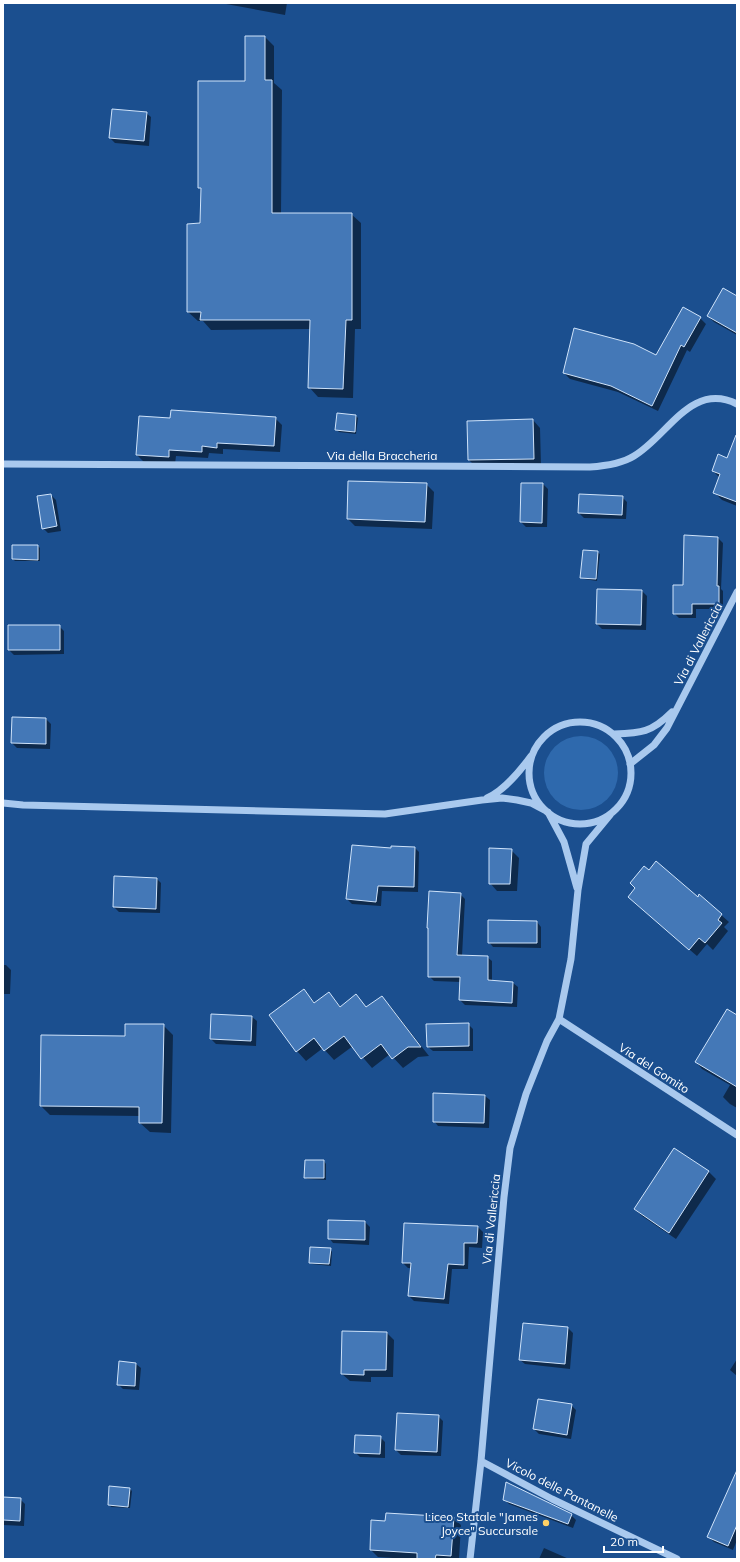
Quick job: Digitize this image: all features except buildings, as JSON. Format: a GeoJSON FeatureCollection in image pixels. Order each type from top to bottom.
{"type":"FeatureCollection","features":[{"type":"Feature","properties":{"kind":"street","name":"Via della Braccheria"},"geometry":{"type":"LineString","coordinates":[[3,464],[590,467],[618,463],[635,456],[683,413],[698,402],[706,399],[721,398],[737,404]]}},
{"type":"Feature","properties":{"kind":"street","name":"Via di Vallericcia"},"geometry":{"type":"LineString","coordinates":[[630,764],[656,742],[667,728],[737,592]]}},
{"type":"Feature","properties":{"kind":"street","name":"Via di Vallericcia"},"geometry":{"type":"LineString","coordinates":[[613,734],[637,733],[648,730],[657,726],[678,706]]}},
{"type":"Feature","properties":{"kind":"street","name":"Via di Vallericcia"},"geometry":{"type":"LineString","coordinates":[[470,1559],[481,1461],[504,1197],[510,1148],[526,1094],[548,1041],[559,1019],[571,959],[578,890],[586,844],[610,815],[617,809],[628,792],[630,783],[630,764],[627,753],[621,743],[613,734],[604,729],[585,723],[565,725],[548,735],[535,750],[530,766],[530,783],[536,800],[548,812],[564,842],[578,890]]}},
{"type":"Feature","properties":{"kind":"street"},"geometry":{"type":"LineString","coordinates":[[482,800],[501,790],[521,769],[535,750]]}},
{"type":"Feature","properties":{"kind":"street"},"geometry":{"type":"LineString","coordinates":[[3,803],[23,805],[385,814],[502,798],[532,803],[548,812]]}},
{"type":"Feature","properties":{"kind":"street","name":"Via di Vallericcia"},"geometry":{"type":"LineString","coordinates":[[548,812],[567,822],[576,824],[593,822],[610,815]]}},
{"type":"Feature","properties":{"kind":"street","name":"Via del Gomito"},"geometry":{"type":"LineString","coordinates":[[559,1019],[737,1135]]}},
{"type":"Feature","properties":{"kind":"street","name":"Vicolo delle Pantanelle"},"geometry":{"type":"LineString","coordinates":[[481,1461],[552,1499],[677,1559]]}},
{"type":"Feature","properties":{"kind":"shaded area"},"geometry":{"type":"Polygon","coordinates":[[[581,736],[595,739],[607,747],[615,759],[618,773],[615,787],[607,799],[595,807],[581,810],[567,807],[555,799],[547,787],[544,773],[547,759],[555,747],[567,739],[581,736]]]}},
{"type":"Feature","properties":{"kind":"place","name":"Liceo Statale \"James Joyce\" Succursale"},"geometry":{"type":"Point","coordinates":[546,1523]}}]}
